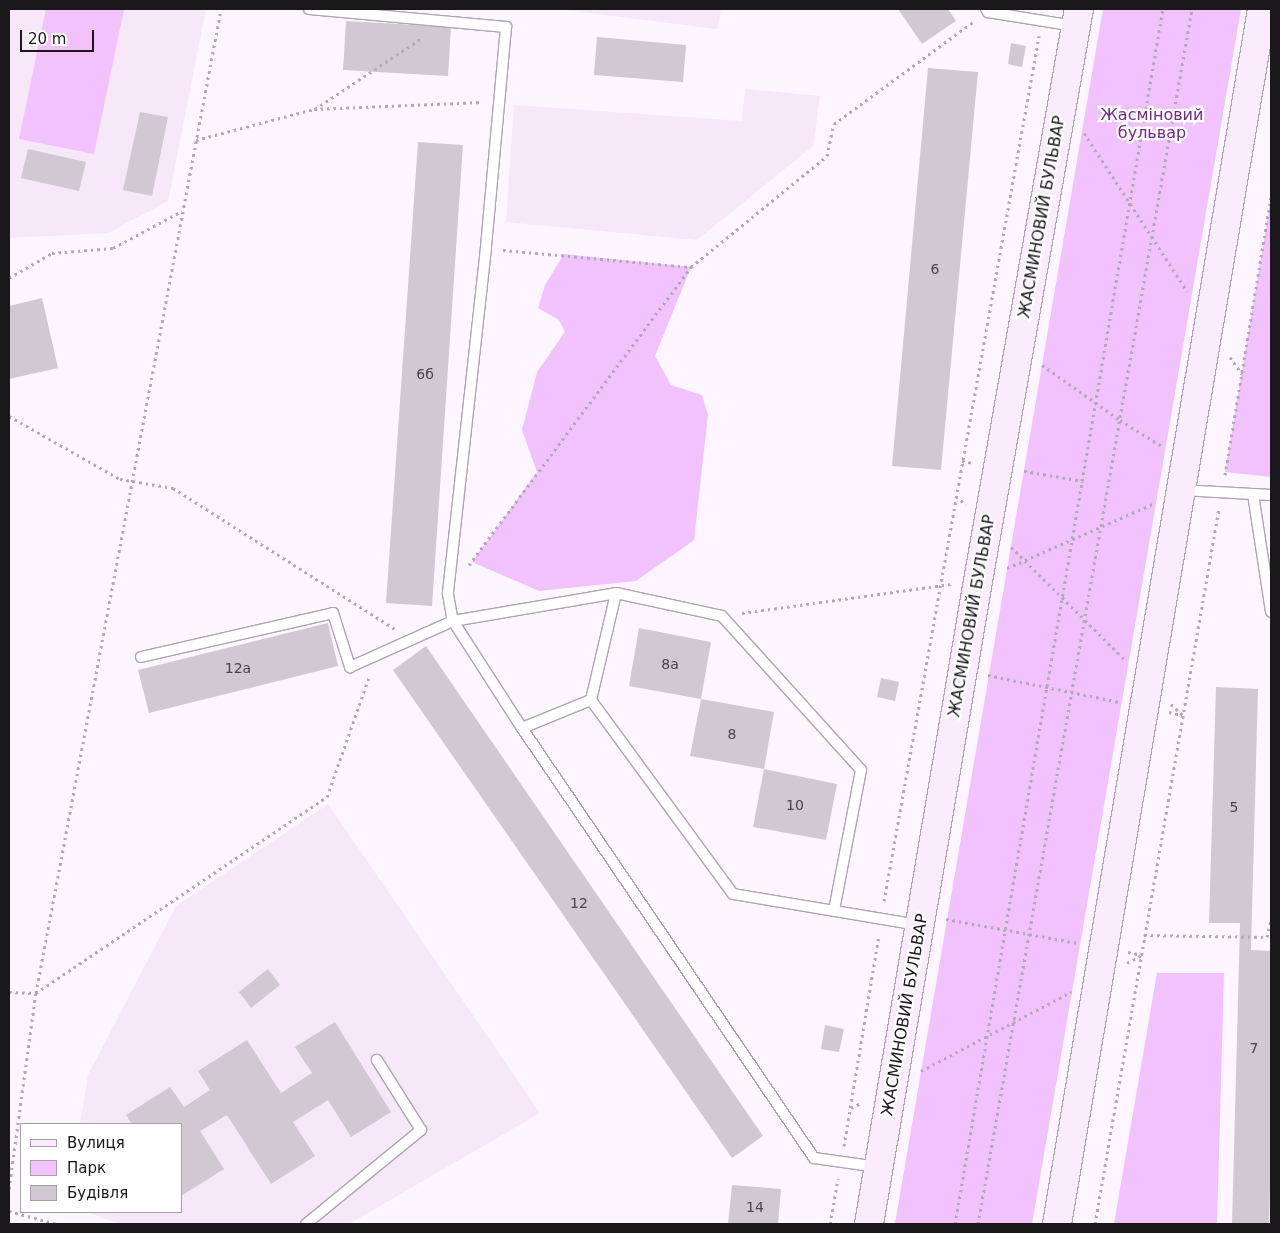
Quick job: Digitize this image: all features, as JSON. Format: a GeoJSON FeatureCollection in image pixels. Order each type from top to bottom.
{"type":"FeatureCollection","features":[{"type":"Feature","properties":{"kind":"street"},"geometry":{"type":"LineString","coordinates":[[1057,1224],[1262,9]]}},
{"type":"Feature","properties":{"kind":"street","name":"ЖАСМИНОВИЙ БУЛЬВАР"},"geometry":{"type":"LineString","coordinates":[[869,1224],[988,525],[1078,18]]}},
{"type":"Feature","properties":{"kind":"lane"},"geometry":{"type":"LineString","coordinates":[[309,9],[506,27],[486,248],[448,594],[453,621],[522,728],[814,1158],[879,1167]]}},
{"type":"Feature","properties":{"kind":"lane"},"geometry":{"type":"LineString","coordinates":[[986,9],[988,12],[1042,22],[1078,18]]}},
{"type":"Feature","properties":{"kind":"lane"},"geometry":{"type":"LineString","coordinates":[[1181,490],[1271,495]]}},
{"type":"Feature","properties":{"kind":"lane"},"geometry":{"type":"LineString","coordinates":[[1253,494],[1271,612]]}},
{"type":"Feature","properties":{"kind":"lane"},"geometry":{"type":"LineString","coordinates":[[616,593],[591,700],[733,894],[834,910],[881,920],[921,920]]}},
{"type":"Feature","properties":{"kind":"lane"},"geometry":{"type":"LineString","coordinates":[[141,657],[333,613],[350,667],[453,621],[616,593],[722,616],[861,770],[834,910]]}},
{"type":"Feature","properties":{"kind":"lane"},"geometry":{"type":"LineString","coordinates":[[522,728],[591,700]]}},
{"type":"Feature","properties":{"kind":"lane"},"geometry":{"type":"LineString","coordinates":[[306,1224],[421,1130],[377,1060]]}},
{"type":"Feature","properties":{"kind":"path"},"geometry":{"type":"LineString","coordinates":[[9,1189],[36,994],[221,9]]}},
{"type":"Feature","properties":{"kind":"path"},"geometry":{"type":"LineString","coordinates":[[955,1224],[1164,9]]}},
{"type":"Feature","properties":{"kind":"path"},"geometry":{"type":"LineString","coordinates":[[978,1224],[1192,9]]}},
{"type":"Feature","properties":{"kind":"path"},"geometry":{"type":"LineString","coordinates":[[448,594],[691,267],[827,156],[834,124],[978,19]]}},
{"type":"Feature","properties":{"kind":"path"},"geometry":{"type":"LineString","coordinates":[[314,109],[447,22]]}},
{"type":"Feature","properties":{"kind":"path"},"geometry":{"type":"LineString","coordinates":[[830,1224],[955,495],[1042,22]]}},
{"type":"Feature","properties":{"kind":"path"},"geometry":{"type":"LineString","coordinates":[[1035,60],[1041,68]]}},
{"type":"Feature","properties":{"kind":"path"},"geometry":{"type":"LineString","coordinates":[[1063,101],[1242,374]]}},
{"type":"Feature","properties":{"kind":"path"},"geometry":{"type":"LineString","coordinates":[[196,140],[314,109],[499,102]]}},
{"type":"Feature","properties":{"kind":"path"},"geometry":{"type":"LineString","coordinates":[[1095,1224],[1271,198]]}},
{"type":"Feature","properties":{"kind":"path"},"geometry":{"type":"LineString","coordinates":[[9,278],[52,253],[113,248],[183,211]]}},
{"type":"Feature","properties":{"kind":"path"},"geometry":{"type":"LineString","coordinates":[[486,248],[691,267]]}},
{"type":"Feature","properties":{"kind":"path"},"geometry":{"type":"LineString","coordinates":[[986,328],[1120,420],[1186,461]]}},
{"type":"Feature","properties":{"kind":"path"},"geometry":{"type":"LineString","coordinates":[[9,416],[120,479],[173,488],[411,640]]}},
{"type":"Feature","properties":{"kind":"path"},"geometry":{"type":"LineString","coordinates":[[955,495],[1063,599],[1147,695],[1183,715]]}},
{"type":"Feature","properties":{"kind":"path"},"geometry":{"type":"LineString","coordinates":[[9,992],[36,994],[327,797],[377,655]]}},
{"type":"Feature","properties":{"kind":"path"},"geometry":{"type":"LineString","coordinates":[[926,663],[1072,692],[1147,695],[1183,715]]}},
{"type":"Feature","properties":{"kind":"path"},"geometry":{"type":"LineString","coordinates":[[921,920],[1006,930],[1142,955]]}},
{"type":"Feature","properties":{"kind":"path"},"geometry":{"type":"LineString","coordinates":[[1144,935],[1267,937],[1271,920]]}},
{"type":"Feature","properties":{"kind":"path"},"geometry":{"type":"LineString","coordinates":[[850,1108],[1142,955]]}},
{"type":"Feature","properties":{"kind":"path"},"geometry":{"type":"LineString","coordinates":[[9,1211],[57,1224]]}},
{"type":"Feature","properties":{"kind":"shaded area"},"geometry":{"type":"Polygon","coordinates":[[[9,9],[206,9],[168,201],[108,233],[9,238],[9,9]]]}},
{"type":"Feature","properties":{"kind":"shaded area"},"geometry":{"type":"Polygon","coordinates":[[[557,9],[721,9],[717,29],[557,9]]]}},
{"type":"Feature","properties":{"kind":"shaded area"},"geometry":{"type":"Polygon","coordinates":[[[745,89],[820,96],[813,146],[697,240],[506,222],[514,105],[742,121],[745,89]]]}},
{"type":"Feature","properties":{"kind":"shaded area"},"geometry":{"type":"Polygon","coordinates":[[[328,804],[540,1113],[349,1224],[119,1224],[90,1213],[182,1213],[182,1123],[80,1123],[88,1075],[176,906],[328,804]]]}},
{"type":"Feature","properties":{"kind":"green space"},"geometry":{"type":"Polygon","coordinates":[[[46,9],[124,9],[94,154],[19,139],[46,9]]]}},
{"type":"Feature","properties":{"kind":"green space","name":"Жасміновий бульвар"},"geometry":{"type":"Polygon","coordinates":[[[1103,9],[1241,9],[1032,1224],[895,1224],[1103,9]]]}},
{"type":"Feature","properties":{"kind":"green space"},"geometry":{"type":"Polygon","coordinates":[[[1271,198],[1271,477],[1225,472],[1271,198]]]}},
{"type":"Feature","properties":{"kind":"green space"},"geometry":{"type":"Polygon","coordinates":[[[564,254],[691,267],[655,356],[671,385],[702,395],[708,415],[694,540],[636,581],[539,591],[472,562],[537,472],[522,430],[537,372],[565,332],[559,320],[538,308],[545,285],[564,254]]]}},
{"type":"Feature","properties":{"kind":"green space"},"geometry":{"type":"Polygon","coordinates":[[[1157,973],[1224,973],[1217,1224],[1114,1224],[1157,973]]]}},
{"type":"Feature","properties":{"kind":"building"},"geometry":{"type":"Polygon","coordinates":[[[898,9],[948,9],[956,21],[922,44],[898,9]]]}},
{"type":"Feature","properties":{"kind":"building"},"geometry":{"type":"Polygon","coordinates":[[[346,21],[451,27],[448,76],[343,70],[346,21]]]}},
{"type":"Feature","properties":{"kind":"building"},"geometry":{"type":"Polygon","coordinates":[[[597,37],[686,45],[683,82],[594,75],[597,37]]]}},
{"type":"Feature","properties":{"kind":"building"},"geometry":{"type":"Polygon","coordinates":[[[1011,43],[1026,46],[1022,67],[1008,64],[1011,43]]]}},
{"type":"Feature","properties":{"kind":"building"},"geometry":{"type":"Polygon","coordinates":[[[928,68],[978,72],[941,470],[892,466],[928,68]]]}},
{"type":"Feature","properties":{"kind":"building"},"geometry":{"type":"Polygon","coordinates":[[[140,112],[168,117],[152,196],[123,190],[140,112]]]}},
{"type":"Feature","properties":{"kind":"building"},"geometry":{"type":"Polygon","coordinates":[[[418,142],[463,145],[432,606],[386,603],[418,142]]]}},
{"type":"Feature","properties":{"kind":"building"},"geometry":{"type":"Polygon","coordinates":[[[28,149],[86,162],[79,191],[21,178],[28,149]]]}},
{"type":"Feature","properties":{"kind":"building"},"geometry":{"type":"Polygon","coordinates":[[[42,298],[58,368],[9,379],[9,306],[42,298]]]}},
{"type":"Feature","properties":{"kind":"building"},"geometry":{"type":"Polygon","coordinates":[[[328,623],[338,666],[149,713],[138,670],[328,623]]]}},
{"type":"Feature","properties":{"kind":"building"},"geometry":{"type":"Polygon","coordinates":[[[639,628],[711,642],[701,699],[629,686],[639,628]]]}},
{"type":"Feature","properties":{"kind":"building"},"geometry":{"type":"Polygon","coordinates":[[[426,646],[763,1136],[732,1158],[393,670],[426,646]]]}},
{"type":"Feature","properties":{"kind":"building"},"geometry":{"type":"Polygon","coordinates":[[[881,678],[899,682],[895,701],[877,697],[881,678]]]}},
{"type":"Feature","properties":{"kind":"building"},"geometry":{"type":"Polygon","coordinates":[[[1216,687],[1258,689],[1251,950],[1271,951],[1269,1224],[1232,1224],[1240,923],[1209,923],[1216,687]]]}},
{"type":"Feature","properties":{"kind":"building"},"geometry":{"type":"Polygon","coordinates":[[[701,699],[774,712],[764,769],[690,756],[701,699]]]}},
{"type":"Feature","properties":{"kind":"building"},"geometry":{"type":"Polygon","coordinates":[[[764,769],[837,784],[826,840],[753,827],[764,769]]]}},
{"type":"Feature","properties":{"kind":"building"},"geometry":{"type":"Polygon","coordinates":[[[268,969],[280,985],[251,1008],[239,992],[268,969]]]}},
{"type":"Feature","properties":{"kind":"building"},"geometry":{"type":"Polygon","coordinates":[[[335,1022],[391,1112],[351,1137],[328,1100],[293,1122],[315,1156],[271,1184],[227,1115],[200,1131],[224,1169],[182,1195],[182,1123],[131,1123],[126,1115],[170,1087],[184,1107],[210,1090],[198,1071],[247,1040],[281,1093],[312,1073],[295,1047],[335,1022]]]}},
{"type":"Feature","properties":{"kind":"building"},"geometry":{"type":"Polygon","coordinates":[[[825,1025],[844,1029],[839,1052],[821,1049],[825,1025]]]}},
{"type":"Feature","properties":{"kind":"building"},"geometry":{"type":"Polygon","coordinates":[[[732,1185],[781,1189],[778,1224],[728,1224],[732,1185]]]}}]}
